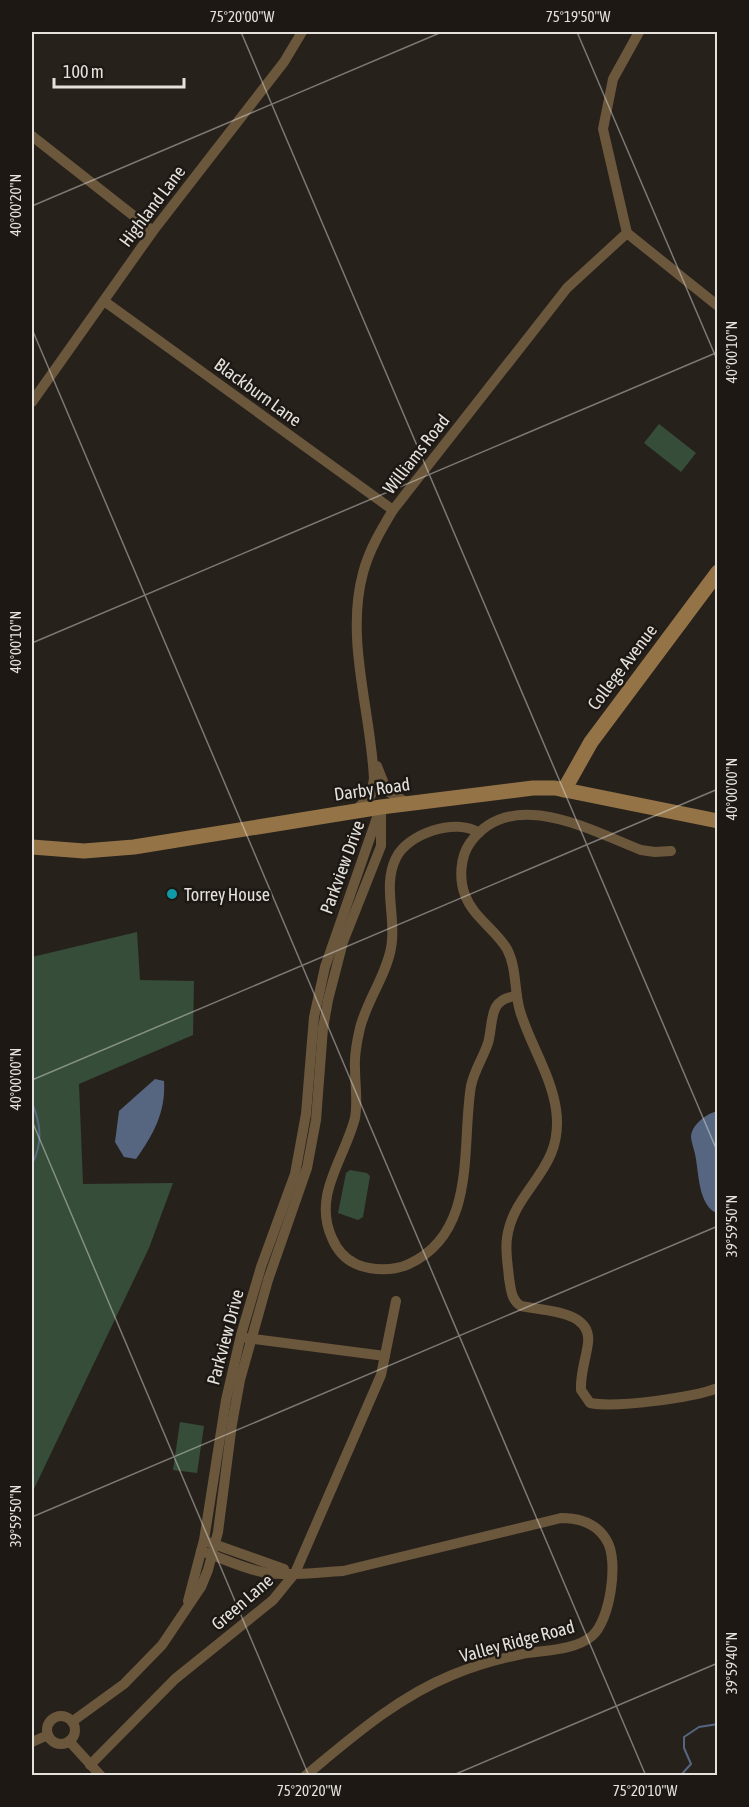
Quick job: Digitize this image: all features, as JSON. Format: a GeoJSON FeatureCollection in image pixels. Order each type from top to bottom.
{"type":"FeatureCollection","features":[{"type":"Feature","properties":{"kind":"main road","name":"College Avenue"},"geometry":{"type":"LineString","coordinates":[[564,790],[591,742],[717,572]]}},
{"type":"Feature","properties":{"kind":"main road","name":"Darby Road"},"geometry":{"type":"LineString","coordinates":[[32,847],[84,850],[134,847],[381,807],[493,791],[533,788],[564,790],[717,821]]}},
{"type":"Feature","properties":{"kind":"street","name":"Highland Lane"},"geometry":{"type":"LineString","coordinates":[[32,402],[153,231],[284,62],[302,32]]}},
{"type":"Feature","properties":{"kind":"street"},"geometry":{"type":"LineString","coordinates":[[639,32],[614,79],[603,129],[627,233],[717,306]]}},
{"type":"Feature","properties":{"kind":"street"},"geometry":{"type":"LineString","coordinates":[[32,136],[153,231]]}},
{"type":"Feature","properties":{"kind":"street","name":"Williams Road"},"geometry":{"type":"LineString","coordinates":[[354,811],[371,795],[374,779],[373,748],[357,616],[363,573],[374,542],[393,510],[567,288],[627,233]]}},
{"type":"Feature","properties":{"kind":"street","name":"Blackburn Lane"},"geometry":{"type":"LineString","coordinates":[[104,301],[393,510]]}},
{"type":"Feature","properties":{"kind":"street","name":"Williams Road"},"geometry":{"type":"LineString","coordinates":[[373,748],[387,791],[409,803]]}},
{"type":"Feature","properties":{"kind":"street","name":"Parkview Drive"},"geometry":{"type":"LineString","coordinates":[[32,1742],[48,1735],[47,1726],[53,1718],[62,1715],[72,1721],[141,1668],[162,1645],[201,1587],[246,1338],[268,1263],[301,1190],[312,1145],[320,1014],[332,981],[345,922],[381,846],[381,807]]}},
{"type":"Feature","properties":{"kind":"street"},"geometry":{"type":"LineString","coordinates":[[671,851],[641,850],[564,819],[542,815],[504,819],[488,825],[468,846],[463,859],[463,889],[474,910],[507,949],[512,962],[517,996],[556,1108],[557,1130],[551,1157],[518,1209],[507,1238],[508,1268],[515,1301],[521,1306],[574,1317],[582,1321],[589,1340],[581,1390],[590,1402],[610,1404],[696,1394],[717,1388]]}},
{"type":"Feature","properties":{"kind":"street"},"geometry":{"type":"LineString","coordinates":[[479,832],[464,826],[422,835],[406,844],[392,866],[390,900],[392,944],[361,1026],[354,1065],[356,1113],[333,1171],[327,1196],[328,1229],[338,1250],[349,1259],[364,1267],[396,1269],[420,1258],[444,1234],[458,1205],[464,1185],[472,1082],[488,1042],[490,1018],[499,1002],[508,996],[517,996]]}},
{"type":"Feature","properties":{"kind":"street","name":"Green Lane"},"geometry":{"type":"LineString","coordinates":[[90,1765],[175,1679],[273,1600],[295,1573],[377,1385],[396,1301]]}},
{"type":"Feature","properties":{"kind":"street"},"geometry":{"type":"LineString","coordinates":[[246,1338],[385,1356]]}},
{"type":"Feature","properties":{"kind":"street","name":"Valley Ridge Road"},"geometry":{"type":"LineString","coordinates":[[208,1548],[295,1573],[343,1571],[561,1518],[582,1520],[597,1528],[610,1548],[613,1567],[606,1614],[597,1630],[587,1639],[571,1646],[492,1661],[450,1676],[394,1705],[305,1776]]}},
{"type":"Feature","properties":{"kind":"street"},"geometry":{"type":"LineString","coordinates":[[48,1735],[59,1744],[69,1741],[75,1733],[72,1721]]}},
{"type":"Feature","properties":{"kind":"street"},"geometry":{"type":"LineString","coordinates":[[69,1741],[101,1776]]}},
{"type":"Feature","properties":{"kind":"green space"},"geometry":{"type":"Polygon","coordinates":[[[659,424],[696,453],[681,472],[644,443],[659,424]]]}},
{"type":"Feature","properties":{"kind":"green space"},"geometry":{"type":"Polygon","coordinates":[[[137,932],[140,980],[194,981],[193,1035],[79,1084],[83,1184],[173,1183],[149,1248],[32,1493],[32,957],[137,932]]]}},
{"type":"Feature","properties":{"kind":"green space"},"geometry":{"type":"Polygon","coordinates":[[[350,1170],[367,1173],[370,1176],[363,1217],[358,1220],[338,1213],[346,1173],[350,1170]]]}},
{"type":"Feature","properties":{"kind":"green space"},"geometry":{"type":"Polygon","coordinates":[[[180,1422],[204,1426],[197,1473],[173,1470],[180,1422]]]}},
{"type":"Feature","properties":{"kind":"water"},"geometry":{"type":"Polygon","coordinates":[[[155,1079],[164,1081],[161,1113],[148,1141],[136,1159],[124,1157],[115,1142],[119,1111],[155,1079]]]}},
{"type":"Feature","properties":{"kind":"water"},"geometry":{"type":"Polygon","coordinates":[[[718,1111],[717,1213],[706,1203],[700,1188],[691,1136],[694,1127],[701,1120],[718,1111]]]}},
{"type":"Feature","properties":{"kind":"waterway"},"geometry":{"type":"LineString","coordinates":[[32,1103],[40,1134],[38,1149],[32,1164]]}},
{"type":"Feature","properties":{"kind":"waterway"},"geometry":{"type":"LineString","coordinates":[[680,1776],[691,1764],[684,1748],[684,1737],[699,1727],[718,1724]]}},
{"type":"Feature","properties":{"kind":"place","name":"Torrey House"},"geometry":{"type":"Point","coordinates":[172,894]}}]}
